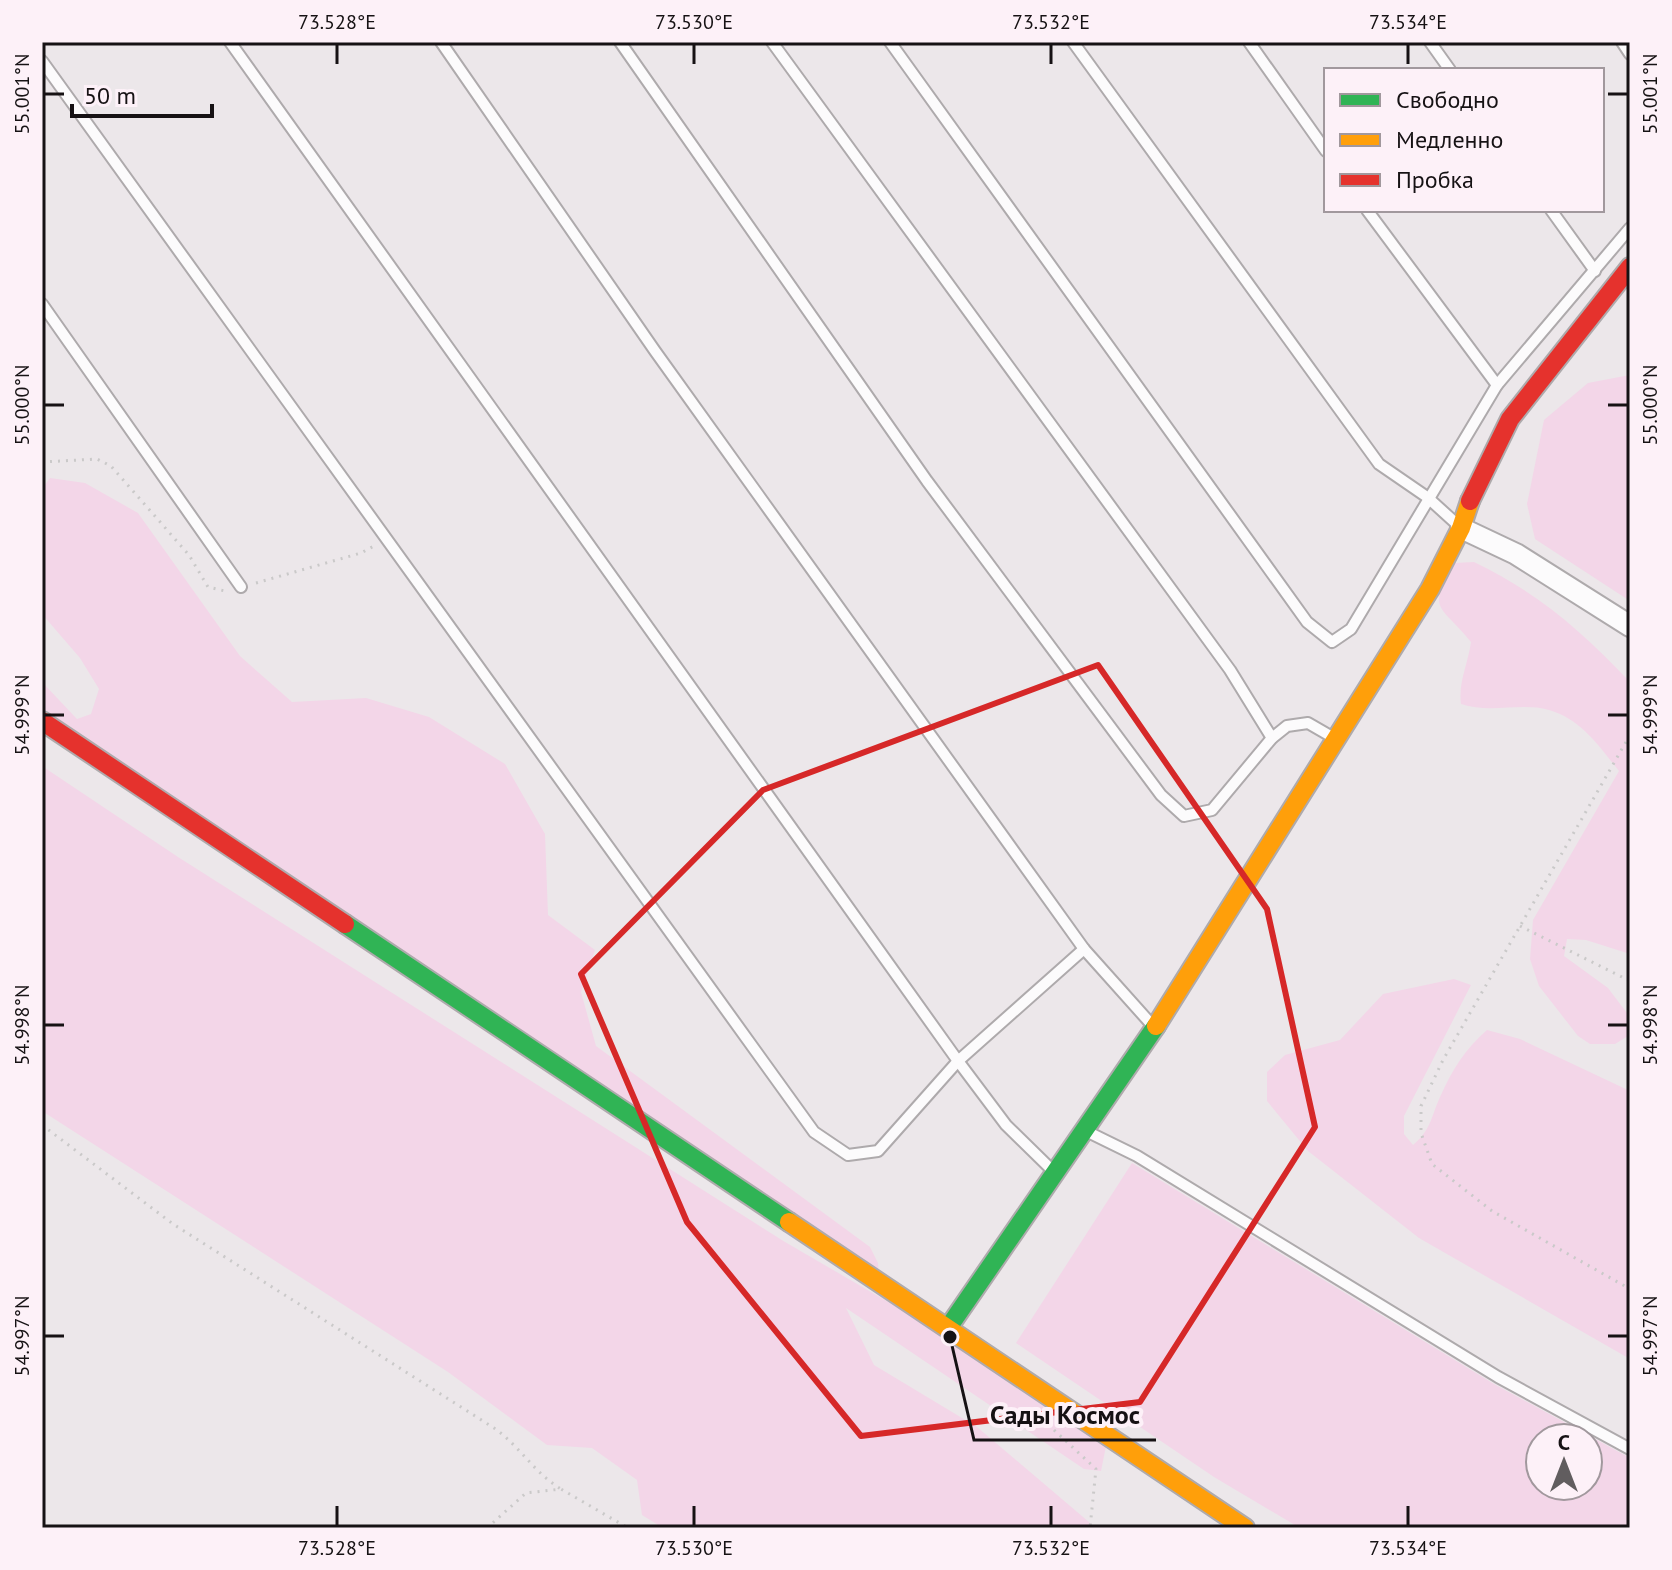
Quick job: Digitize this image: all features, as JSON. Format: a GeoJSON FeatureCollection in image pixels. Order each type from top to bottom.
{"type":"FeatureCollection","features":[{"type":"Feature","properties":{"kind":"street"},"geometry":{"type":"LineString","coordinates":[[948,1328],[1154,1028],[1430,589],[1461,528],[1474,487],[1510,419],[1630,267]]}},
{"type":"Feature","properties":{"kind":"street"},"geometry":{"type":"LineString","coordinates":[[1461,528],[1516,554],[1630,626]]}},
{"type":"Feature","properties":{"kind":"street"},"geometry":{"type":"LineString","coordinates":[[42,721],[1245,1528]]}},
{"type":"Feature","properties":{"kind":"lane"},"geometry":{"type":"LineString","coordinates":[[230,42],[958,1061],[1006,1125],[1056,1174]]}},
{"type":"Feature","properties":{"kind":"lane"},"geometry":{"type":"LineString","coordinates":[[441,42],[655,351],[1084,949],[1154,1028]]}},
{"type":"Feature","properties":{"kind":"lane"},"geometry":{"type":"LineString","coordinates":[[620,42],[927,481],[1161,795],[1184,816],[1212,810],[1272,738],[1287,726],[1308,723],[1336,739]]}},
{"type":"Feature","properties":{"kind":"lane"},"geometry":{"type":"LineString","coordinates":[[772,42],[1230,670],[1272,738]]}},
{"type":"Feature","properties":{"kind":"lane"},"geometry":{"type":"LineString","coordinates":[[890,42],[1307,622],[1332,642],[1351,629],[1427,497],[1497,385],[1630,228]]}},
{"type":"Feature","properties":{"kind":"lane"},"geometry":{"type":"LineString","coordinates":[[1073,42],[1379,464],[1427,497],[1461,528]]}},
{"type":"Feature","properties":{"kind":"lane"},"geometry":{"type":"LineString","coordinates":[[1249,42],[1324,148]]}},
{"type":"Feature","properties":{"kind":"lane"},"geometry":{"type":"LineString","coordinates":[[1430,42],[1449,68]]}},
{"type":"Feature","properties":{"kind":"lane"},"geometry":{"type":"LineString","coordinates":[[1622,42],[1630,54]]}},
{"type":"Feature","properties":{"kind":"lane"},"geometry":{"type":"LineString","coordinates":[[42,61],[814,1132],[848,1155],[878,1151],[958,1061],[1084,949]]}},
{"type":"Feature","properties":{"kind":"lane"},"geometry":{"type":"LineString","coordinates":[[1368,212],[1497,385]]}},
{"type":"Feature","properties":{"kind":"lane"},"geometry":{"type":"LineString","coordinates":[[1552,212],[1595,271]]}},
{"type":"Feature","properties":{"kind":"lane"},"geometry":{"type":"LineString","coordinates":[[42,304],[241,587]]}},
{"type":"Feature","properties":{"kind":"lane"},"geometry":{"type":"LineString","coordinates":[[1085,1131],[1137,1156],[1498,1377],[1630,1449]]}},
{"type":"Feature","properties":{"kind":"path"},"geometry":{"type":"LineString","coordinates":[[1630,735],[1443,1060],[1421,1106],[1421,1133],[1432,1164],[1492,1211],[1630,1289]]}},
{"type":"Feature","properties":{"kind":"path"},"geometry":{"type":"LineString","coordinates":[[1520,926],[1630,981]]}},
{"type":"Feature","properties":{"kind":"path"},"geometry":{"type":"LineString","coordinates":[[42,1125],[173,1224],[494,1428],[519,1446],[539,1476],[628,1528]]}},
{"type":"Feature","properties":{"kind":"path"},"geometry":{"type":"LineString","coordinates":[[1053,1429],[1096,1469],[1090,1528]]}},
{"type":"Feature","properties":{"kind":"path"},"geometry":{"type":"LineString","coordinates":[[487,1528],[526,1493],[561,1489]]}},
{"type":"Feature","properties":{"kind":"highlighted area"},"geometry":{"type":"Polygon","coordinates":[[[1098,665],[1267,909],[1315,1127],[1140,1402],[861,1436],[687,1222],[581,974],[763,790],[1098,665]]]}},
{"type":"Feature","properties":{"kind":"shaded area"},"geometry":{"type":"Polygon","coordinates":[[[1630,375],[1630,601],[1535,539],[1527,504],[1544,420],[1588,383],[1630,375]]]}},
{"type":"Feature","properties":{"kind":"shaded area"},"geometry":{"type":"Polygon","coordinates":[[[50,478],[85,483],[138,513],[240,656],[292,702],[366,698],[429,717],[505,764],[545,834],[548,915],[595,950],[581,992],[596,1046],[870,1247],[878,1263],[879,1277],[42,719],[42,682],[77,719],[91,714],[99,689],[80,658],[42,614],[42,489],[50,478]]]}},
{"type":"Feature","properties":{"kind":"shaded area"},"geometry":{"type":"Polygon","coordinates":[[[1474,562],[1519,587],[1558,614],[1630,682],[1630,954],[1586,940],[1567,939],[1564,956],[1608,988],[1630,1017],[1628,1036],[1615,1044],[1590,1044],[1578,1036],[1539,986],[1530,959],[1533,920],[1619,771],[1588,734],[1560,714],[1538,708],[1483,708],[1461,704],[1462,681],[1471,642],[1445,613],[1439,599],[1440,590],[1454,563],[1474,562]]]}},
{"type":"Feature","properties":{"kind":"shaded area"},"geometry":{"type":"Polygon","coordinates":[[[42,766],[178,857],[785,1242],[957,1342],[1106,1446],[1101,1471],[1084,1469],[846,1308],[874,1365],[977,1427],[1096,1528],[663,1528],[642,1515],[637,1480],[592,1448],[547,1445],[448,1372],[42,1111],[42,766]]]}},
{"type":"Feature","properties":{"kind":"shaded area"},"geometry":{"type":"Polygon","coordinates":[[[1454,979],[1471,985],[1404,1116],[1404,1134],[1413,1145],[1427,1128],[1460,1060],[1487,1030],[1520,1039],[1630,1091],[1630,1359],[1419,1238],[1308,1151],[1267,1101],[1267,1072],[1285,1055],[1340,1040],[1383,994],[1454,979]]]}},
{"type":"Feature","properties":{"kind":"shaded area"},"geometry":{"type":"Polygon","coordinates":[[[1132,1163],[1494,1384],[1564,1422],[1524,1422],[1524,1502],[1604,1502],[1604,1444],[1630,1458],[1630,1528],[1300,1528],[1214,1477],[1016,1343],[1132,1163]]]}},
{"type":"Feature","properties":{"kind":"traffic: fast"},"geometry":{"type":"LineString","coordinates":[[345,924],[789,1222]]}},
{"type":"Feature","properties":{"kind":"traffic: fast"},"geometry":{"type":"LineString","coordinates":[[948,1328],[1156,1026]]}},
{"type":"Feature","properties":{"kind":"traffic: slow"},"geometry":{"type":"LineString","coordinates":[[1156,1026],[1430,589],[1461,528],[1470,501]]}},
{"type":"Feature","properties":{"kind":"traffic: slow"},"geometry":{"type":"LineString","coordinates":[[789,1222],[1245,1528]]}},
{"type":"Feature","properties":{"kind":"traffic: jam"},"geometry":{"type":"LineString","coordinates":[[1470,501],[1510,419],[1630,267]]}},
{"type":"Feature","properties":{"kind":"traffic: jam"},"geometry":{"type":"LineString","coordinates":[[42,721],[345,924]]}},
{"type":"Feature","properties":{"kind":"place","name":"Сады Космос"},"geometry":{"type":"Point","coordinates":[950,1337]}}]}
